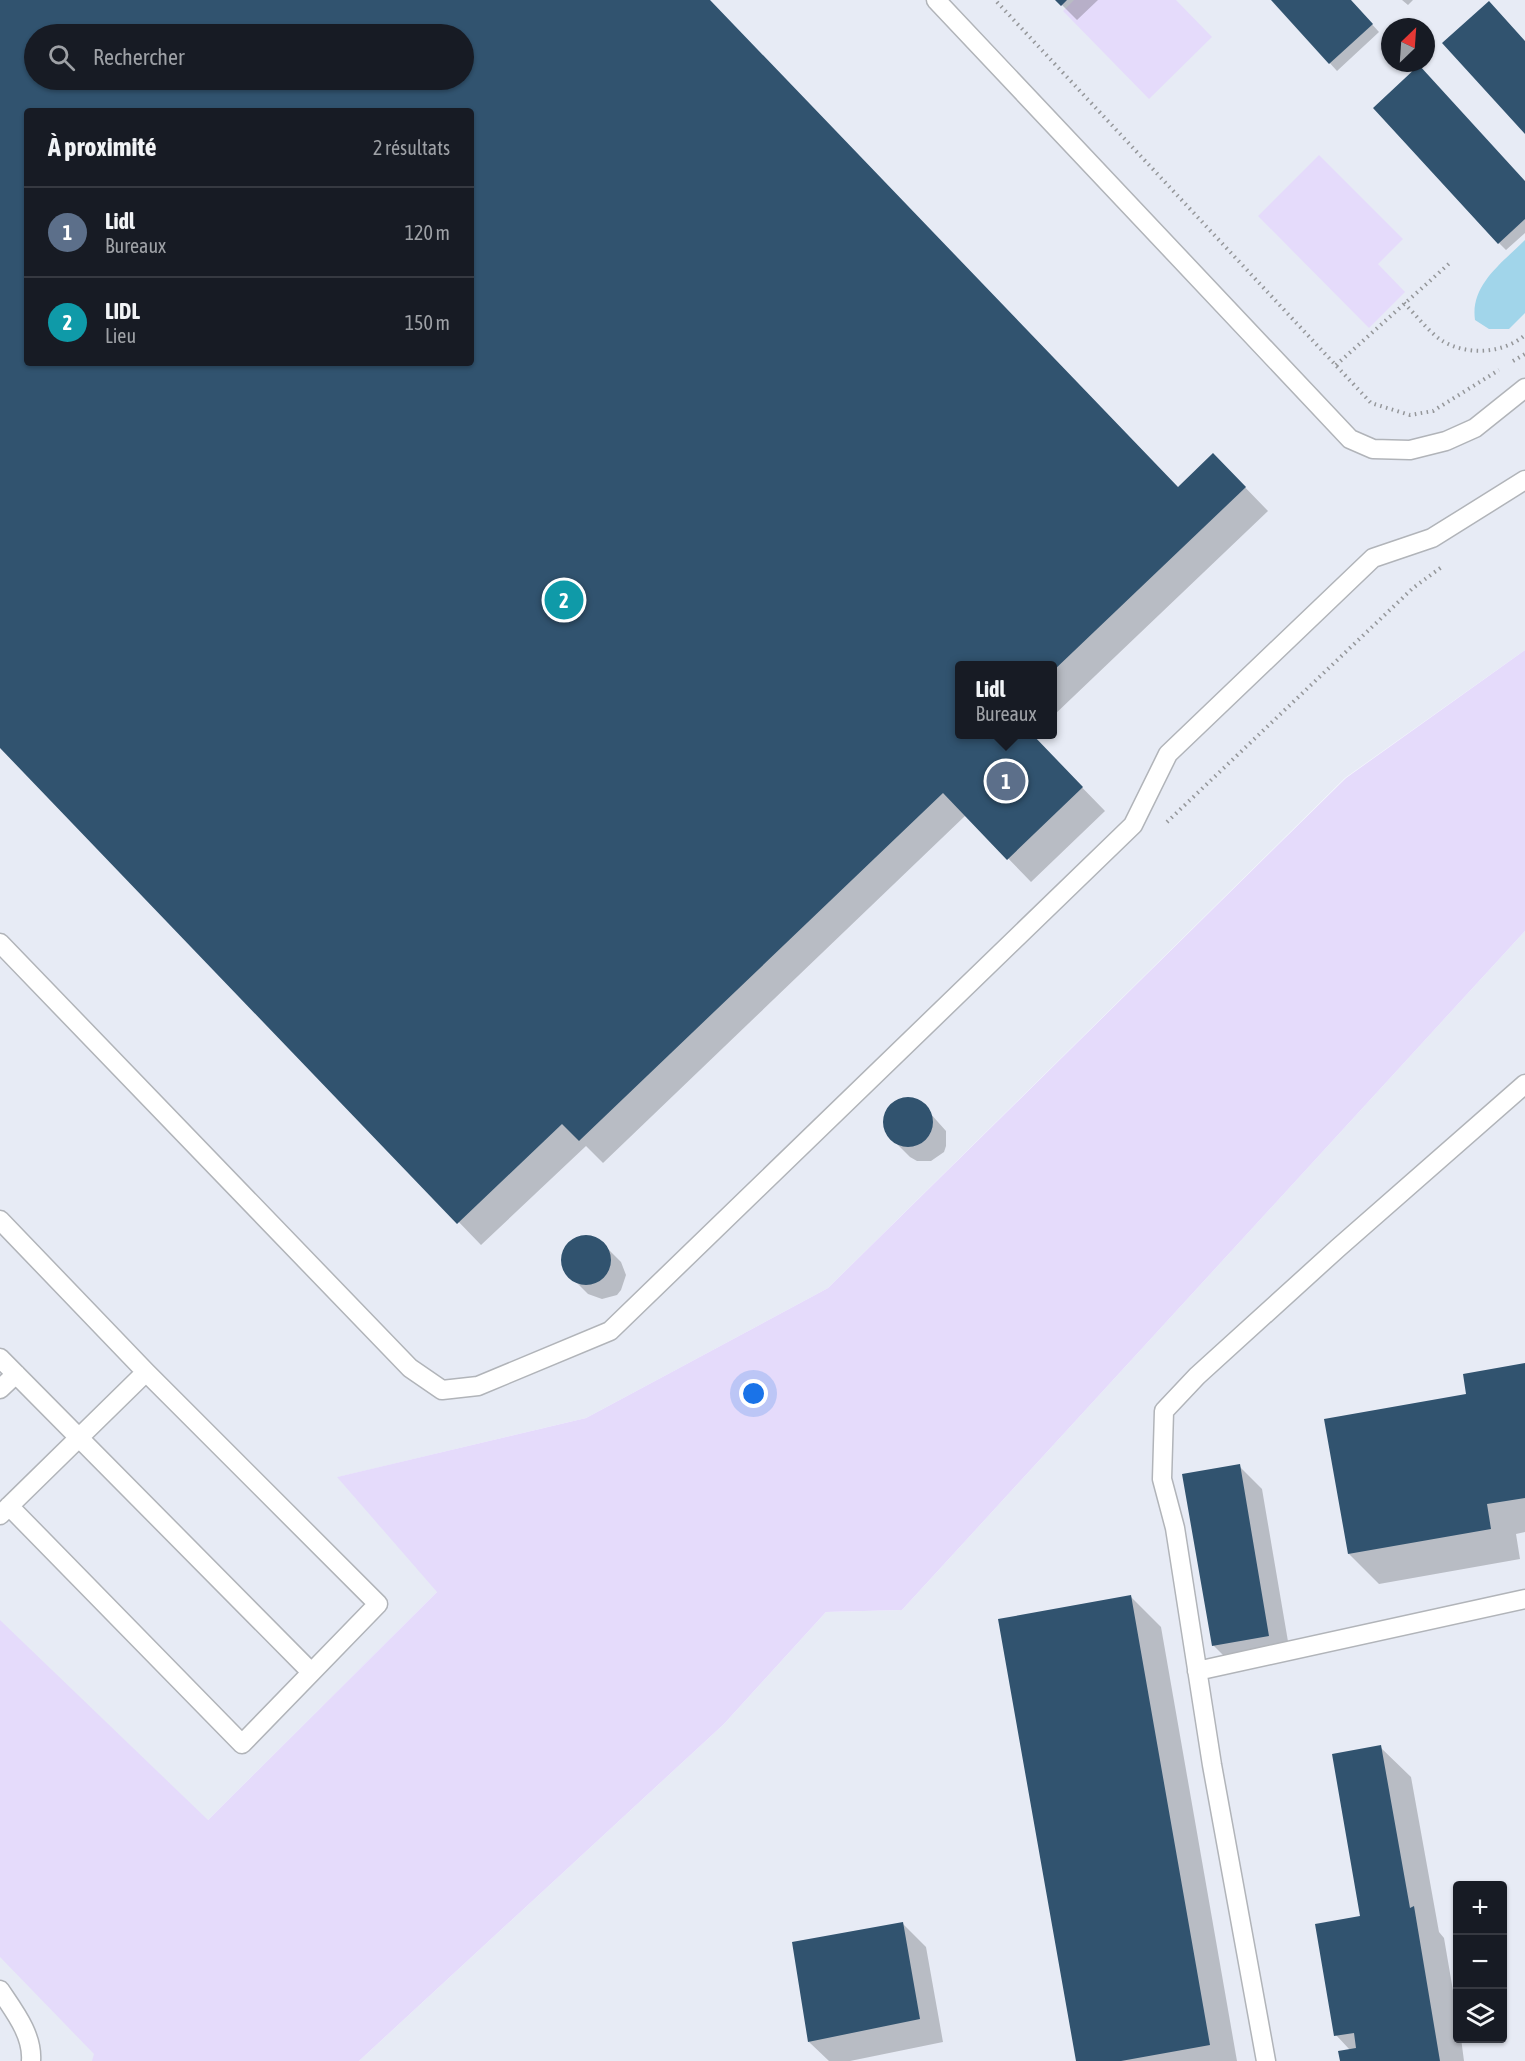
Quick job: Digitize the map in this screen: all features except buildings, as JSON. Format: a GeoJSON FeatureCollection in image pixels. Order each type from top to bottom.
{"type":"FeatureCollection","features":[{"type":"Feature","properties":{"kind":"lane"},"geometry":{"type":"LineString","coordinates":[[936,0],[1350,439],[1373,449],[1410,450],[1446,441],[1475,428],[1525,388]]}},
{"type":"Feature","properties":{"kind":"lane"},"geometry":{"type":"LineString","coordinates":[[0,944],[410,1368],[442,1390],[478,1386],[610,1331],[1133,825],[1168,753],[1373,558],[1432,538],[1525,480]]}},
{"type":"Feature","properties":{"kind":"lane"},"geometry":{"type":"LineString","coordinates":[[1266,2061],[1212,1765],[1175,1528],[1162,1479],[1164,1411],[1197,1376],[1329,1256],[1525,1084]]}},
{"type":"Feature","properties":{"kind":"lane"},"geometry":{"type":"LineString","coordinates":[[0,1221],[146,1372],[378,1604],[242,1744],[5,1511],[146,1372]]}},
{"type":"Feature","properties":{"kind":"lane"},"geometry":{"type":"LineString","coordinates":[[0,1358],[311,1672]]}},
{"type":"Feature","properties":{"kind":"lane"},"geometry":{"type":"LineString","coordinates":[[0,1389],[16,1374]]}},
{"type":"Feature","properties":{"kind":"lane"},"geometry":{"type":"LineString","coordinates":[[1197,1671],[1525,1599]]}},
{"type":"Feature","properties":{"kind":"lane"},"geometry":{"type":"LineString","coordinates":[[0,1990],[22,2022],[32,2054],[31,2061]]}},
{"type":"Feature","properties":{"kind":"path"},"geometry":{"type":"LineString","coordinates":[[998,2],[1371,403],[1410,415],[1433,411],[1525,354]]}},
{"type":"Feature","properties":{"kind":"path"},"geometry":{"type":"LineString","coordinates":[[1336,365],[1452,261]]}},
{"type":"Feature","properties":{"kind":"path"},"geometry":{"type":"LineString","coordinates":[[1404,303],[1442,340],[1476,352],[1495,349],[1525,334]]}},
{"type":"Feature","properties":{"kind":"path"},"geometry":{"type":"LineString","coordinates":[[1163,826],[1413,588],[1447,564]]}},
{"type":"Feature","properties":{"kind":"shaded area"},"geometry":{"type":"Polygon","coordinates":[[[0,0],[1525,0],[1525,650],[1345,778],[828,1288],[586,1418],[338,1477],[438,1591],[208,1820],[166,2061],[0,2061],[0,0]]]}},
{"type":"Feature","properties":{"kind":"shaded area"},"geometry":{"type":"Polygon","coordinates":[[[1074,0],[1176,0],[1212,37],[1149,99],[1063,11],[1074,0]]]}},
{"type":"Feature","properties":{"kind":"shaded area"},"geometry":{"type":"Polygon","coordinates":[[[1319,155],[1403,239],[1378,264],[1405,292],[1369,328],[1258,216],[1319,155]]]}},
{"type":"Feature","properties":{"kind":"shaded area"},"geometry":{"type":"Polygon","coordinates":[[[1525,650],[1525,931],[902,1610],[826,1612],[724,1724],[359,2061],[92,2061],[94,2054],[0,1957],[0,1620],[208,1820],[437,1592],[337,1477],[586,1418],[828,1288],[1346,778],[1525,650]]]}},
{"type":"Feature","properties":{"kind":"shaded area"},"geometry":{"type":"Polygon","coordinates":[[[1525,931],[1525,2061],[359,2061],[724,1724],[826,1612],[902,1610],[1525,931]]]}},
{"type":"Feature","properties":{"kind":"water"},"geometry":{"type":"Polygon","coordinates":[[[1525,240],[1525,313],[1509,329],[1489,329],[1475,320],[1477,296],[1498,266],[1525,240]]]}},
{"type":"Feature","properties":{"kind":"place","name":"LIDL"},"geometry":{"type":"Point","coordinates":[564,600]}},
{"type":"Feature","properties":{"kind":"place","name":"Lidl"},"geometry":{"type":"Point","coordinates":[1006,781]}}]}
